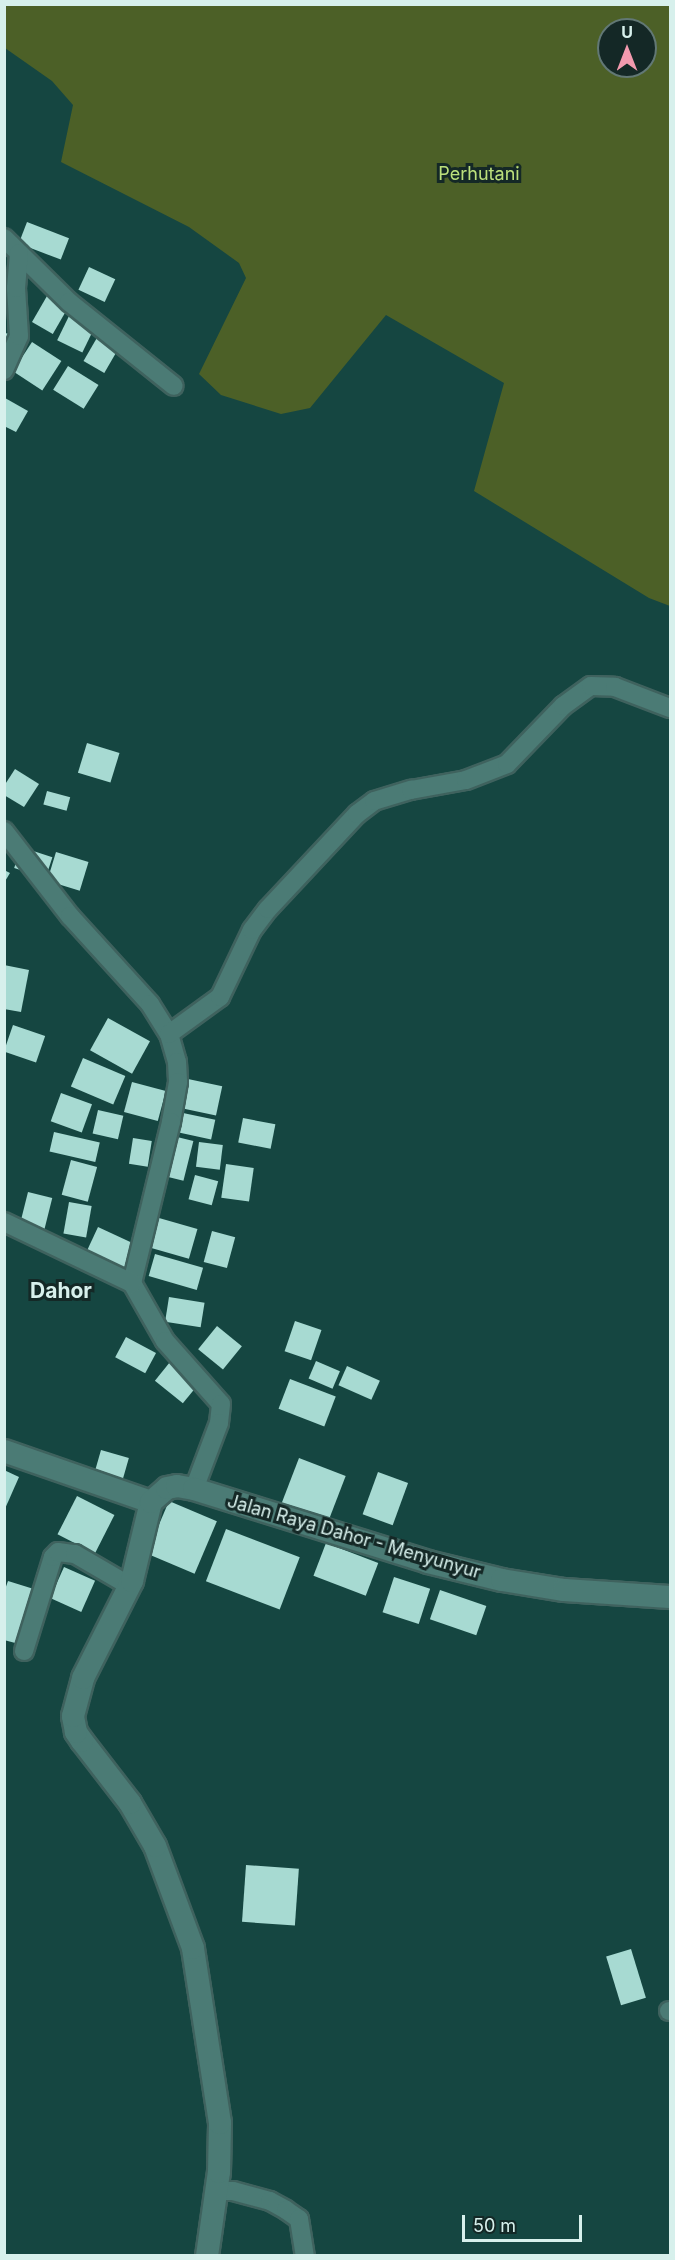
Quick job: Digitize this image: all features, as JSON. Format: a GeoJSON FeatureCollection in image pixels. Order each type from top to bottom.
{"type":"FeatureCollection","features":[{"type":"Feature","properties":{"kind":"street"},"geometry":{"type":"LineString","coordinates":[[4,238],[69,302],[174,386]]}},
{"type":"Feature","properties":{"kind":"street"},"geometry":{"type":"LineString","coordinates":[[4,370],[19,336],[16,288],[19,253]]}},
{"type":"Feature","properties":{"kind":"street"},"geometry":{"type":"LineString","coordinates":[[168,1034],[220,997],[252,930],[268,909],[357,814],[374,801],[411,790],[466,780],[507,764],[563,706],[591,686],[615,687],[670,708]]}},
{"type":"Feature","properties":{"kind":"street"},"geometry":{"type":"LineString","coordinates":[[4,831],[70,916],[150,1004],[168,1034],[177,1062],[178,1082],[171,1122],[132,1283]]}},
{"type":"Feature","properties":{"kind":"street"},"geometry":{"type":"LineString","coordinates":[[4,1222],[132,1283],[165,1341],[221,1404],[219,1423],[194,1489]]}},
{"type":"Feature","properties":{"kind":"street"},"geometry":{"type":"LineString","coordinates":[[4,1451],[151,1502],[130,1586],[83,1678],[72,1716],[76,1732],[130,1803],[155,1845],[193,1948],[220,2123],[225,2191],[207,2256]]}},
{"type":"Feature","properties":{"kind":"street","name":"Jalan Raya Dahor - Menyunyur"},"geometry":{"type":"LineString","coordinates":[[151,1502],[167,1488],[177,1486],[194,1489],[428,1562],[502,1580],[564,1590],[670,1597]]}},
{"type":"Feature","properties":{"kind":"street"},"geometry":{"type":"LineString","coordinates":[[24,1651],[50,1568],[58,1552],[75,1554],[130,1586]]}},
{"type":"Feature","properties":{"kind":"street"},"geometry":{"type":"LineString","coordinates":[[225,2191],[270,2201],[298,2219],[305,2256]]}},
{"type":"Feature","properties":{"kind":"green space","name":"Perhutani"},"geometry":{"type":"Polygon","coordinates":[[[5,4],[670,5],[670,606],[649,598],[474,491],[504,383],[386,315],[310,408],[281,414],[221,395],[199,374],[246,278],[239,263],[189,227],[61,162],[73,105],[52,81],[5,48],[5,4]]]}},
{"type":"Feature","properties":{"kind":"building"},"geometry":{"type":"Polygon","coordinates":[[[27,222],[69,238],[61,260],[19,243],[27,222]]]}},
{"type":"Feature","properties":{"kind":"building"},"geometry":{"type":"Polygon","coordinates":[[[89,267],[115,279],[105,302],[78,290],[89,267]]]}},
{"type":"Feature","properties":{"kind":"building"},"geometry":{"type":"Polygon","coordinates":[[[47,296],[68,308],[53,334],[32,322],[47,296]]]}},
{"type":"Feature","properties":{"kind":"building"},"geometry":{"type":"Polygon","coordinates":[[[69,316],[94,328],[82,353],[57,340],[69,316]]]}},
{"type":"Feature","properties":{"kind":"building"},"geometry":{"type":"Polygon","coordinates":[[[4,333],[12,334],[4,353],[4,333]]]}},
{"type":"Feature","properties":{"kind":"building"},"geometry":{"type":"Polygon","coordinates":[[[98,336],[119,348],[104,373],[84,361],[98,336]]]}},
{"type":"Feature","properties":{"kind":"building"},"geometry":{"type":"Polygon","coordinates":[[[32,342],[61,361],[42,390],[13,371],[32,342]]]}},
{"type":"Feature","properties":{"kind":"building"},"geometry":{"type":"Polygon","coordinates":[[[68,366],[99,385],[84,409],[53,390],[68,366]]]}},
{"type":"Feature","properties":{"kind":"building"},"geometry":{"type":"Polygon","coordinates":[[[5,398],[28,411],[16,432],[4,426],[5,398]]]}},
{"type":"Feature","properties":{"kind":"building"},"geometry":{"type":"Polygon","coordinates":[[[87,743],[120,753],[110,783],[78,773],[87,743]]]}},
{"type":"Feature","properties":{"kind":"building"},"geometry":{"type":"Polygon","coordinates":[[[15,769],[39,784],[24,807],[4,795],[4,786],[15,769]]]}},
{"type":"Feature","properties":{"kind":"building"},"geometry":{"type":"Polygon","coordinates":[[[47,791],[70,797],[67,811],[43,805],[47,791]]]}},
{"type":"Feature","properties":{"kind":"building"},"geometry":{"type":"Polygon","coordinates":[[[21,847],[52,857],[46,878],[14,868],[21,847]]]}},
{"type":"Feature","properties":{"kind":"building"},"geometry":{"type":"Polygon","coordinates":[[[56,852],[89,862],[80,891],[47,881],[56,852]]]}},
{"type":"Feature","properties":{"kind":"building"},"geometry":{"type":"Polygon","coordinates":[[[4,870],[10,873],[4,883],[4,870]]]}},
{"type":"Feature","properties":{"kind":"building"},"geometry":{"type":"Polygon","coordinates":[[[4,965],[29,970],[21,1012],[4,1009],[4,965]]]}},
{"type":"Feature","properties":{"kind":"building"},"geometry":{"type":"Polygon","coordinates":[[[108,1018],[150,1041],[132,1074],[90,1050],[108,1018]]]}},
{"type":"Feature","properties":{"kind":"building"},"geometry":{"type":"Polygon","coordinates":[[[13,1025],[45,1036],[36,1063],[4,1052],[13,1025]]]}},
{"type":"Feature","properties":{"kind":"building"},"geometry":{"type":"Polygon","coordinates":[[[83,1058],[125,1076],[113,1105],[71,1087],[83,1058]]]}},
{"type":"Feature","properties":{"kind":"building"},"geometry":{"type":"Polygon","coordinates":[[[188,1079],[222,1086],[216,1116],[182,1108],[188,1079]]]}},
{"type":"Feature","properties":{"kind":"building"},"geometry":{"type":"Polygon","coordinates":[[[132,1082],[166,1091],[158,1121],[124,1112],[132,1082]]]}},
{"type":"Feature","properties":{"kind":"building"},"geometry":{"type":"Polygon","coordinates":[[[61,1093],[92,1104],[82,1132],[51,1121],[61,1093]]]}},
{"type":"Feature","properties":{"kind":"building"},"geometry":{"type":"Polygon","coordinates":[[[98,1110],[123,1116],[118,1139],[93,1133],[98,1110]]]}},
{"type":"Feature","properties":{"kind":"building"},"geometry":{"type":"Polygon","coordinates":[[[183,1113],[215,1120],[211,1139],[179,1133],[183,1113]]]}},
{"type":"Feature","properties":{"kind":"building"},"geometry":{"type":"Polygon","coordinates":[[[243,1118],[275,1124],[271,1149],[238,1143],[243,1118]]]}},
{"type":"Feature","properties":{"kind":"building"},"geometry":{"type":"Polygon","coordinates":[[[54,1132],[100,1143],[95,1162],[50,1151],[54,1132]]]}},
{"type":"Feature","properties":{"kind":"building"},"geometry":{"type":"Polygon","coordinates":[[[173,1136],[193,1141],[183,1181],[163,1176],[173,1136]]]}},
{"type":"Feature","properties":{"kind":"building"},"geometry":{"type":"Polygon","coordinates":[[[133,1138],[152,1141],[148,1167],[129,1164],[133,1138]]]}},
{"type":"Feature","properties":{"kind":"building"},"geometry":{"type":"Polygon","coordinates":[[[199,1142],[223,1145],[220,1170],[196,1167],[199,1142]]]}},
{"type":"Feature","properties":{"kind":"building"},"geometry":{"type":"Polygon","coordinates":[[[71,1160],[97,1167],[88,1202],[62,1195],[71,1160]]]}},
{"type":"Feature","properties":{"kind":"building"},"geometry":{"type":"Polygon","coordinates":[[[226,1164],[254,1168],[249,1202],[221,1198],[226,1164]]]}},
{"type":"Feature","properties":{"kind":"building"},"geometry":{"type":"Polygon","coordinates":[[[195,1175],[218,1181],[212,1205],[189,1199],[195,1175]]]}},
{"type":"Feature","properties":{"kind":"building"},"geometry":{"type":"Polygon","coordinates":[[[28,1192],[52,1198],[44,1230],[20,1224],[28,1192]]]}},
{"type":"Feature","properties":{"kind":"building"},"geometry":{"type":"Polygon","coordinates":[[[69,1202],[92,1206],[86,1238],[63,1234],[69,1202]]]}},
{"type":"Feature","properties":{"kind":"building"},"geometry":{"type":"Polygon","coordinates":[[[159,1218],[197,1229],[189,1259],[150,1248],[159,1218]]]}},
{"type":"Feature","properties":{"kind":"building"},"geometry":{"type":"Polygon","coordinates":[[[98,1227],[135,1244],[122,1272],[85,1254],[98,1227]]]}},
{"type":"Feature","properties":{"kind":"building"},"geometry":{"type":"Polygon","coordinates":[[[212,1231],[235,1237],[227,1268],[204,1262],[212,1231]]]}},
{"type":"Feature","properties":{"kind":"building"},"geometry":{"type":"Polygon","coordinates":[[[155,1254],[203,1268],[197,1290],[149,1276],[155,1254]]]}},
{"type":"Feature","properties":{"kind":"building"},"geometry":{"type":"Polygon","coordinates":[[[169,1297],[205,1303],[201,1327],[165,1322],[169,1297]]]}},
{"type":"Feature","properties":{"kind":"building"},"geometry":{"type":"Polygon","coordinates":[[[295,1321],[321,1330],[311,1360],[285,1351],[295,1321]]]}},
{"type":"Feature","properties":{"kind":"building"},"geometry":{"type":"Polygon","coordinates":[[[217,1326],[242,1346],[223,1369],[198,1349],[217,1326]]]}},
{"type":"Feature","properties":{"kind":"building"},"geometry":{"type":"Polygon","coordinates":[[[126,1337],[156,1353],[145,1373],[115,1357],[126,1337]]]}},
{"type":"Feature","properties":{"kind":"building"},"geometry":{"type":"Polygon","coordinates":[[[316,1361],[340,1371],[333,1389],[309,1378],[316,1361]]]}},
{"type":"Feature","properties":{"kind":"building"},"geometry":{"type":"Polygon","coordinates":[[[170,1362],[198,1385],[183,1403],[155,1381],[170,1362]]]}},
{"type":"Feature","properties":{"kind":"building"},"geometry":{"type":"Polygon","coordinates":[[[347,1366],[380,1381],[371,1400],[338,1385],[347,1366]]]}},
{"type":"Feature","properties":{"kind":"building"},"geometry":{"type":"Polygon","coordinates":[[[290,1379],[336,1397],[324,1426],[279,1409],[290,1379]]]}},
{"type":"Feature","properties":{"kind":"building"},"geometry":{"type":"Polygon","coordinates":[[[101,1450],[129,1458],[121,1484],[94,1476],[101,1450]]]}},
{"type":"Feature","properties":{"kind":"building"},"geometry":{"type":"Polygon","coordinates":[[[299,1458],[346,1476],[327,1524],[280,1507],[299,1458]]]}},
{"type":"Feature","properties":{"kind":"building"},"geometry":{"type":"Polygon","coordinates":[[[4,1470],[19,1477],[4,1511],[4,1470]]]}},
{"type":"Feature","properties":{"kind":"building"},"geometry":{"type":"Polygon","coordinates":[[[378,1472],[408,1483],[393,1525],[363,1514],[378,1472]]]}},
{"type":"Feature","properties":{"kind":"building"},"geometry":{"type":"Polygon","coordinates":[[[77,1496],[114,1515],[95,1553],[57,1534],[77,1496]]]}},
{"type":"Feature","properties":{"kind":"building"},"geometry":{"type":"Polygon","coordinates":[[[169,1501],[217,1521],[195,1574],[147,1553],[169,1501]]]}},
{"type":"Feature","properties":{"kind":"building"},"geometry":{"type":"Polygon","coordinates":[[[226,1529],[300,1557],[280,1610],[206,1581],[226,1529]]]}},
{"type":"Feature","properties":{"kind":"building"},"geometry":{"type":"Polygon","coordinates":[[[326,1543],[378,1563],[366,1596],[313,1576],[326,1543]]]}},
{"type":"Feature","properties":{"kind":"building"},"geometry":{"type":"Polygon","coordinates":[[[64,1567],[95,1581],[81,1612],[50,1598],[64,1567]]]}},
{"type":"Feature","properties":{"kind":"building"},"geometry":{"type":"Polygon","coordinates":[[[394,1577],[430,1589],[419,1624],[383,1612],[394,1577]]]}},
{"type":"Feature","properties":{"kind":"building"},"geometry":{"type":"Polygon","coordinates":[[[8,1581],[37,1590],[19,1644],[4,1640],[4,1592],[8,1581]]]}},
{"type":"Feature","properties":{"kind":"building"},"geometry":{"type":"Polygon","coordinates":[[[440,1590],[486,1606],[476,1635],[430,1619],[440,1590]]]}},
{"type":"Feature","properties":{"kind":"building"},"geometry":{"type":"Polygon","coordinates":[[[246,1865],[299,1869],[295,1926],[242,1922],[246,1865]]]}},
{"type":"Feature","properties":{"kind":"building"},"geometry":{"type":"Polygon","coordinates":[[[631,1949],[646,1998],[621,2005],[606,1957],[631,1949]]]}},
{"type":"Feature","properties":{"kind":"district","name":"Dahor"},"geometry":{"type":"Point","coordinates":[61,1291]}}]}
